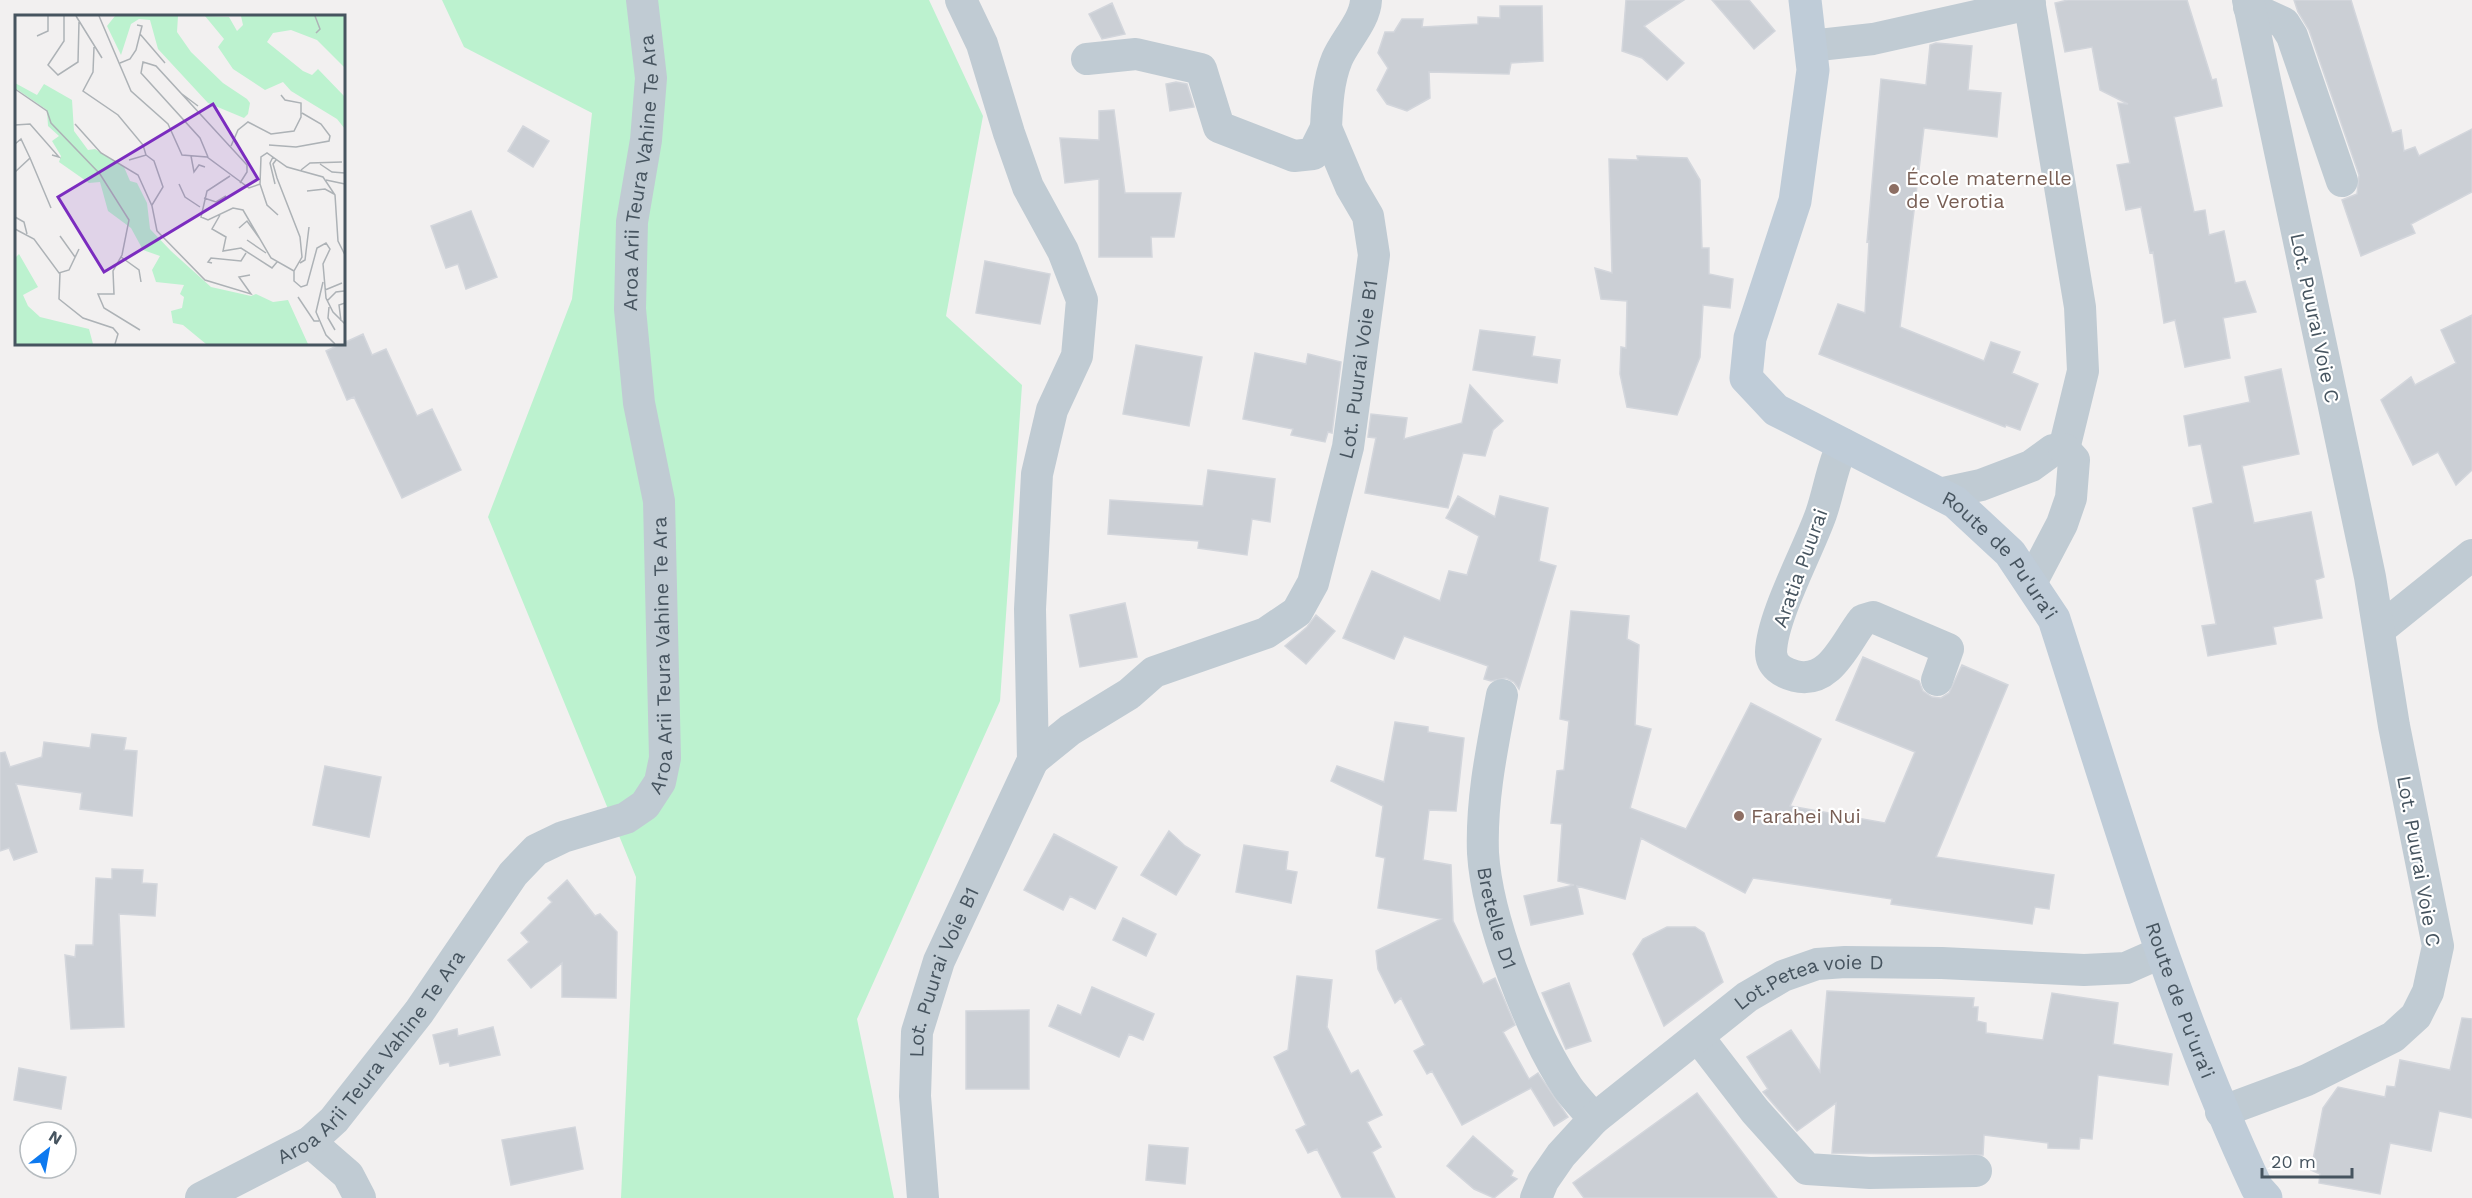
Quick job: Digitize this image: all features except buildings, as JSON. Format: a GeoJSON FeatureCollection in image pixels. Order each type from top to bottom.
{"type":"FeatureCollection","features":[{"type":"Feature","properties":{"kind":"main road","name":"Route de Pu'ura'i"},"geometry":{"type":"LineString","coordinates":[[1805,0],[1813,70],[1795,201],[1750,338],[1746,378],[1776,410],[1955,502],[2010,554],[2054,619],[2160,952],[2221,1112],[2257,1188],[2266,1198]]}},
{"type":"Feature","properties":{"kind":"street","name":"Aroa Arii Teura Vahine Te Ara"},"geometry":{"type":"LineString","coordinates":[[201,1198],[310,1142],[334,1120],[419,1012],[513,874],[536,850],[563,837],[626,818],[645,805],[660,782],[665,758],[659,501],[639,403],[630,309],[632,222],[645,140],[651,78],[642,0]]}},
{"type":"Feature","properties":{"kind":"street","name":"Lot. Puurai Voie B1"},"geometry":{"type":"LineString","coordinates":[[961,0],[982,44],[1028,187],[1064,251],[1082,300],[1077,356],[1052,410],[1038,474],[1030,609],[1033,760]]}},
{"type":"Feature","properties":{"kind":"street"},"geometry":{"type":"LineString","coordinates":[[1087,59],[1136,54],[1201,69],[1219,127],[1294,156],[1313,154],[1326,128],[1328,92],[1337,59],[1354,29],[1366,0]]}},
{"type":"Feature","properties":{"kind":"street"},"geometry":{"type":"LineString","coordinates":[[1810,46],[1873,39],[2030,2],[2080,307],[2084,351],[2083,372],[2064,449]]}},
{"type":"Feature","properties":{"kind":"street","name":"Lot. Puurai Voie C"},"geometry":{"type":"LineString","coordinates":[[2249,4],[2284,23],[2292,36],[2342,181]]}},
{"type":"Feature","properties":{"kind":"street","name":"Lot. Puurai Voie C"},"geometry":{"type":"LineString","coordinates":[[2221,1112],[2307,1080],[2393,1037],[2416,1016],[2428,992],[2438,946],[2394,726],[2380,629],[2356,507],[2249,4]]}},
{"type":"Feature","properties":{"kind":"street","name":"Lot. Puurai Voie B1"},"geometry":{"type":"LineString","coordinates":[[923,1198],[915,1096],[917,1032],[939,961],[1033,760],[1070,730],[1129,694],[1154,672],[1266,633],[1297,612],[1313,583],[1348,447],[1374,255],[1368,216],[1352,187],[1326,128]]}},
{"type":"Feature","properties":{"kind":"street","name":"Aratia Puurai"},"geometry":{"type":"LineString","coordinates":[[1843,444],[1821,514],[1777,624],[1771,653],[1774,664],[1783,673],[1811,678],[1829,669],[1863,620],[1873,617],[1948,649],[1937,680]]}},
{"type":"Feature","properties":{"kind":"street"},"geometry":{"type":"LineString","coordinates":[[1938,494],[1981,485],[2031,466],[2053,450],[2064,449]]}},
{"type":"Feature","properties":{"kind":"street"},"geometry":{"type":"LineString","coordinates":[[2031,583],[2062,524],[2071,498],[2074,460],[2064,449]]}},
{"type":"Feature","properties":{"kind":"street"},"geometry":{"type":"LineString","coordinates":[[2380,629],[2472,555]]}},
{"type":"Feature","properties":{"kind":"street","name":"Bretelle D1"},"geometry":{"type":"LineString","coordinates":[[1502,695],[1484,810],[1484,855],[1490,896],[1520,992],[1568,1088],[1594,1119]]}},
{"type":"Feature","properties":{"kind":"street","name":"Lot.Petea voie D"},"geometry":{"type":"LineString","coordinates":[[1536,1198],[1543,1181],[1562,1155],[1594,1119],[1755,992],[1783,976],[1817,964],[1845,962],[1942,963],[2084,970],[2126,968],[2160,952]]}},
{"type":"Feature","properties":{"kind":"street"},"geometry":{"type":"LineString","coordinates":[[1698,1037],[1755,1111],[1807,1169],[1870,1173],[1976,1171]]}},
{"type":"Feature","properties":{"kind":"street"},"geometry":{"type":"LineString","coordinates":[[310,1142],[348,1175],[360,1198]]}},
{"type":"Feature","properties":{"kind":"green space"},"geometry":{"type":"Polygon","coordinates":[[[442,0],[929,0],[983,116],[946,316],[1022,385],[1000,701],[857,1019],[894,1198],[621,1198],[636,877],[488,517],[572,299],[592,113],[464,47],[442,0]]]}},
{"type":"Feature","properties":{"kind":"place","name":"École maternelle de Verotia"},"geometry":{"type":"Point","coordinates":[1894,189]}},
{"type":"Feature","properties":{"kind":"place","name":"Farahei Nui"},"geometry":{"type":"Point","coordinates":[1739,816]}}]}
